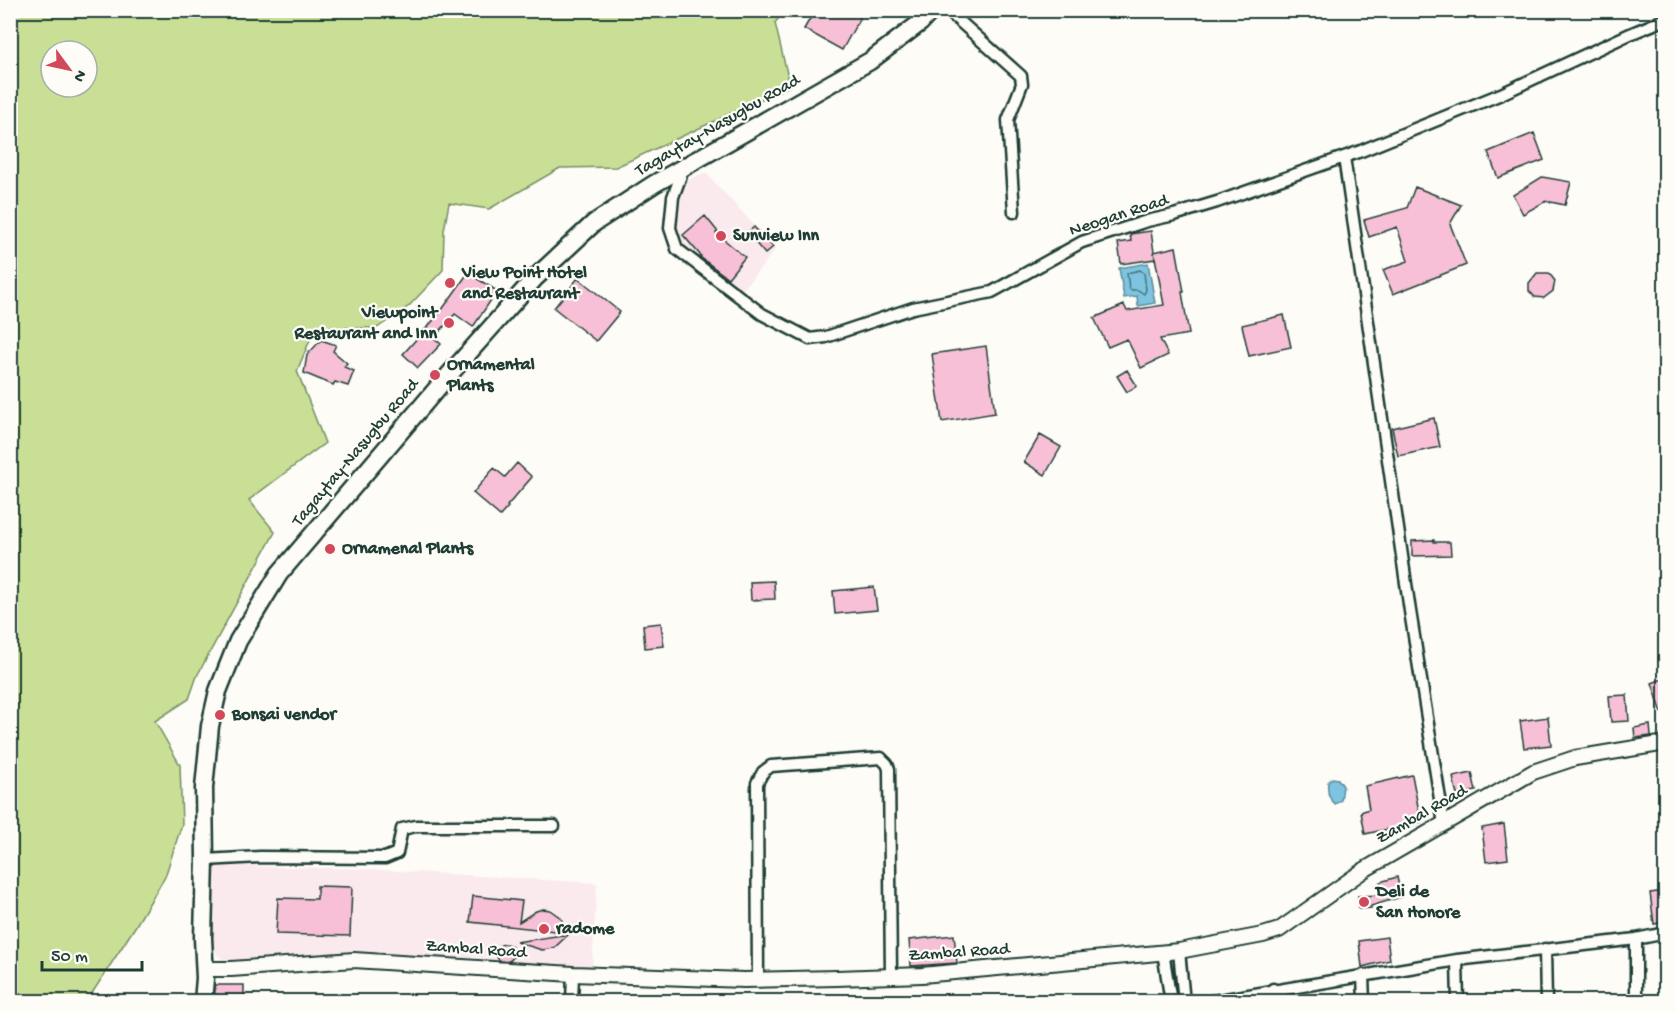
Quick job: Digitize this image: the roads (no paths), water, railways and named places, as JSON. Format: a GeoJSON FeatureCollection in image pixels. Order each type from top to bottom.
{"type":"FeatureCollection","features":[{"type":"Feature","properties":{"kind":"main road","name":"Tagaytay-Nasugbu Road"},"geometry":{"type":"LineString","coordinates":[[203,1002],[204,788],[210,726],[218,691],[238,641],[279,574],[440,385],[535,278],[594,223],[654,184],[870,61],[932,10]]}},
{"type":"Feature","properties":{"kind":"street"},"geometry":{"type":"LineString","coordinates":[[947,10],[1021,76],[1022,84],[1008,120],[1014,212]]}},
{"type":"Feature","properties":{"kind":"street","name":"Neogan Road"},"geometry":{"type":"LineString","coordinates":[[684,167],[673,197],[670,228],[677,249],[762,314],[810,339],[826,337],[913,308],[992,292],[1082,243],[1147,221],[1216,202],[1344,157],[1501,94],[1665,20]]}},
{"type":"Feature","properties":{"kind":"street"},"geometry":{"type":"LineString","coordinates":[[1344,157],[1410,611],[1444,824]]}},
{"type":"Feature","properties":{"kind":"street","name":"Zambal Road"},"geometry":{"type":"LineString","coordinates":[[204,969],[354,960],[573,974],[758,979],[891,976],[1017,967],[1179,951],[1279,930],[1364,870],[1533,772],[1575,758],[1665,744]]}},
{"type":"Feature","properties":{"kind":"street"},"geometry":{"type":"LineString","coordinates":[[758,979],[757,783],[760,777],[771,766],[881,759],[889,769],[891,976]]}},
{"type":"Feature","properties":{"kind":"street"},"geometry":{"type":"LineString","coordinates":[[205,860],[260,857],[386,858],[397,853],[402,829],[416,826],[554,826]]}},
{"type":"Feature","properties":{"kind":"street"},"geometry":{"type":"LineString","coordinates":[[1207,1002],[1273,989],[1457,960],[1636,939],[1665,933]]}},
{"type":"Feature","properties":{"kind":"street"},"geometry":{"type":"LineString","coordinates":[[1636,939],[1636,1002]]}},
{"type":"Feature","properties":{"kind":"street"},"geometry":{"type":"LineString","coordinates":[[1545,950],[1546,1002]]}},
{"type":"Feature","properties":{"kind":"street"},"geometry":{"type":"LineString","coordinates":[[1179,951],[1184,1002]]}},
{"type":"Feature","properties":{"kind":"street"},"geometry":{"type":"LineString","coordinates":[[1163,952],[1171,1002]]}},
{"type":"Feature","properties":{"kind":"street"},"geometry":{"type":"LineString","coordinates":[[1457,960],[1458,1002]]}},
{"type":"Feature","properties":{"kind":"street"},"geometry":{"type":"LineString","coordinates":[[572,1002],[573,974]]}},
{"type":"Feature","properties":{"kind":"street"},"geometry":{"type":"LineString","coordinates":[[1363,975],[1364,1002]]}},
{"type":"Feature","properties":{"kind":"street"},"geometry":{"type":"LineString","coordinates":[[1273,989],[1274,1002]]}},
{"type":"Feature","properties":{"kind":"water"},"geometry":{"type":"Polygon","coordinates":[[[1148,263],[1155,303],[1138,306],[1137,296],[1124,298],[1119,268],[1148,263]]]}},
{"type":"Feature","properties":{"kind":"water"},"geometry":{"type":"Polygon","coordinates":[[[1332,778],[1338,779],[1343,786],[1341,800],[1335,804],[1328,792],[1328,782],[1332,778]]]}},
{"type":"Feature","properties":{"kind":"place","name":"Sunview Inn"},"geometry":{"type":"Point","coordinates":[721,236]}},
{"type":"Feature","properties":{"kind":"place","name":"View Point Hotel and Restaurant"},"geometry":{"type":"Point","coordinates":[450,283]}},
{"type":"Feature","properties":{"kind":"place","name":"Viewpoint Restaurant and Inn"},"geometry":{"type":"Point","coordinates":[449,323]}},
{"type":"Feature","properties":{"kind":"place","name":"Ornamental Plants"},"geometry":{"type":"Point","coordinates":[435,375]}},
{"type":"Feature","properties":{"kind":"place","name":"Ornamenal Plants"},"geometry":{"type":"Point","coordinates":[330,549]}},
{"type":"Feature","properties":{"kind":"place","name":"Bonsai vendor"},"geometry":{"type":"Point","coordinates":[220,715]}},
{"type":"Feature","properties":{"kind":"place","name":"Deli de San Honore"},"geometry":{"type":"Point","coordinates":[1364,902]}},
{"type":"Feature","properties":{"kind":"place","name":"radome"},"geometry":{"type":"Point","coordinates":[544,929]}}]}
